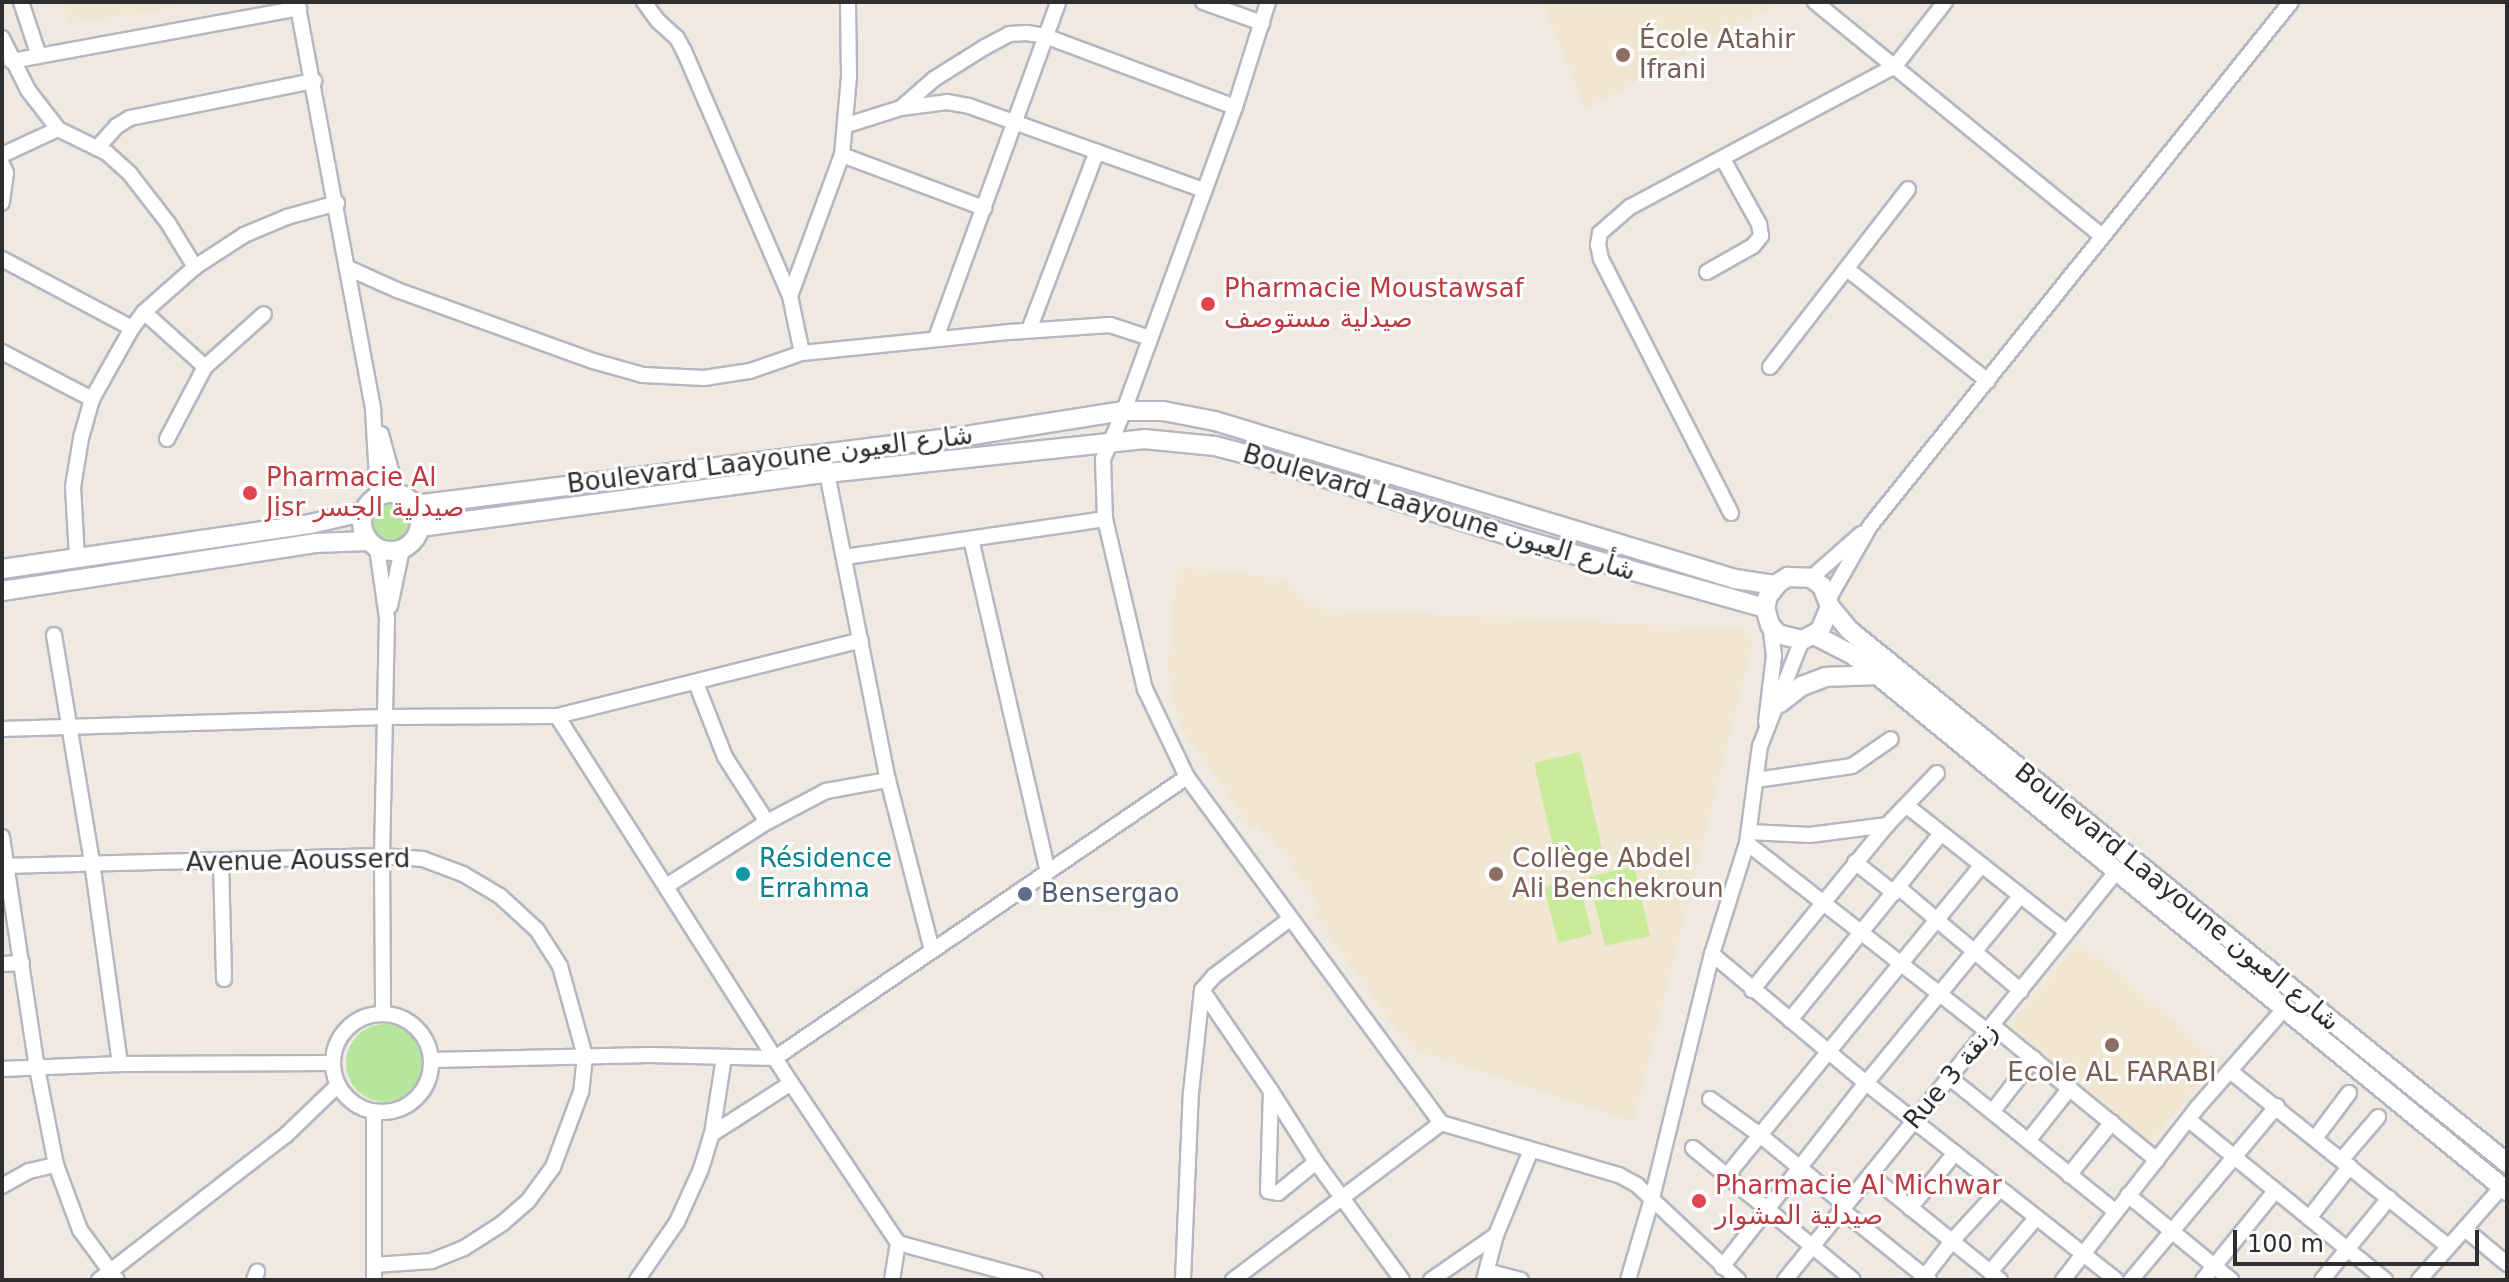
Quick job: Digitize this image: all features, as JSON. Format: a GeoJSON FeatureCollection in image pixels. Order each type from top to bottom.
{"type":"FeatureCollection","features":[{"type":"Feature","properties":{"kind":"street"},"geometry":{"type":"LineString","coordinates":[[21,2],[38,53]]}},
{"type":"Feature","properties":{"kind":"street"},"geometry":{"type":"LineString","coordinates":[[644,2],[658,21],[677,38],[684,51],[790,296],[802,353]]}},
{"type":"Feature","properties":{"kind":"street"},"geometry":{"type":"LineString","coordinates":[[790,296],[842,155],[847,125],[848,2]]}},
{"type":"Feature","properties":{"kind":"street"},"geometry":{"type":"LineString","coordinates":[[936,338],[1058,2]]}},
{"type":"Feature","properties":{"kind":"street"},"geometry":{"type":"LineString","coordinates":[[1203,2],[1246,9],[1262,23]]}},
{"type":"Feature","properties":{"kind":"street"},"geometry":{"type":"LineString","coordinates":[[1268,2],[1235,107],[1148,337],[1124,411],[1103,459],[1105,519],[1145,689],[1187,777],[1441,1123],[1619,1175],[1637,1185],[1651,1202],[1738,1280]]}},
{"type":"Feature","properties":{"kind":"street"},"geometry":{"type":"LineString","coordinates":[[1815,2],[2102,236]]}},
{"type":"Feature","properties":{"kind":"street"},"geometry":{"type":"LineString","coordinates":[[1628,1280],[1651,1202],[1712,954],[1748,838],[1774,656],[1768,617],[1775,585],[1788,577],[1811,578],[1870,526],[2291,2]]}},
{"type":"Feature","properties":{"kind":"street"},"geometry":{"type":"LineString","coordinates":[[11,61],[38,53],[298,5],[337,203],[388,494]]}},
{"type":"Feature","properties":{"kind":"street"},"geometry":{"type":"LineString","coordinates":[[1731,513],[1601,259],[1598,245],[1600,233],[1630,207],[1895,66],[1937,5]]}},
{"type":"Feature","properties":{"kind":"street"},"geometry":{"type":"LineString","coordinates":[[901,108],[934,79],[1009,34],[1045,36],[1235,107]]}},
{"type":"Feature","properties":{"kind":"street"},"geometry":{"type":"LineString","coordinates":[[2,38],[11,61],[58,129],[97,148],[130,174],[168,223],[195,267]]}},
{"type":"Feature","properties":{"kind":"street"},"geometry":{"type":"LineString","coordinates":[[97,148],[117,126],[130,118],[314,81]]}},
{"type":"Feature","properties":{"kind":"street"},"geometry":{"type":"LineString","coordinates":[[847,125],[901,108],[947,102],[1014,121],[1204,190]]}},
{"type":"Feature","properties":{"kind":"street"},"geometry":{"type":"LineString","coordinates":[[2,155],[58,129]]}},
{"type":"Feature","properties":{"kind":"street"},"geometry":{"type":"LineString","coordinates":[[1029,330],[1097,151]]}},
{"type":"Feature","properties":{"kind":"street"},"geometry":{"type":"LineString","coordinates":[[842,155],[984,208]]}},
{"type":"Feature","properties":{"kind":"street"},"geometry":{"type":"LineString","coordinates":[[1707,272],[1753,246],[1761,236],[1759,224],[1723,159]]}},
{"type":"Feature","properties":{"kind":"street"},"geometry":{"type":"LineString","coordinates":[[2,164],[6,173],[2,203]]}},
{"type":"Feature","properties":{"kind":"street"},"geometry":{"type":"LineString","coordinates":[[1770,367],[1908,189]]}},
{"type":"Feature","properties":{"kind":"street"},"geometry":{"type":"LineString","coordinates":[[77,558],[73,487],[92,399],[132,328],[144,312],[195,267],[244,235],[287,217],[337,203]]}},
{"type":"Feature","properties":{"kind":"street"},"geometry":{"type":"LineString","coordinates":[[2,259],[132,328]]}},
{"type":"Feature","properties":{"kind":"street"},"geometry":{"type":"LineString","coordinates":[[348,268],[397,290],[593,361],[643,375],[704,378],[750,371],[802,353],[1029,330],[1110,325],[1148,337]]}},
{"type":"Feature","properties":{"kind":"street"},"geometry":{"type":"LineString","coordinates":[[1847,269],[1988,381]]}},
{"type":"Feature","properties":{"kind":"street"},"geometry":{"type":"LineString","coordinates":[[144,312],[205,367]]}},
{"type":"Feature","properties":{"kind":"street"},"geometry":{"type":"LineString","coordinates":[[167,439],[205,367],[264,314]]}},
{"type":"Feature","properties":{"kind":"street"},"geometry":{"type":"LineString","coordinates":[[2,352],[92,399]]}},
{"type":"Feature","properties":{"kind":"street","name":"Boulevard Laayoune شارع العيون"},"geometry":{"type":"LineString","coordinates":[[415,505],[972,435],[1124,411]]}},
{"type":"Feature","properties":{"kind":"street","name":"Boulevard Laayoune شأرع العيون"},"geometry":{"type":"LineString","coordinates":[[1124,411],[1189,414],[1735,579],[1775,585]]}},
{"type":"Feature","properties":{"kind":"street","name":"Boulevard Laayoune شأرع العيون"},"geometry":{"type":"LineString","coordinates":[[1110,442],[1144,439],[1215,446],[1768,617]]}},
{"type":"Feature","properties":{"kind":"street","name":"Boulevard Laayoune شارع العيون"},"geometry":{"type":"LineString","coordinates":[[420,527],[827,473],[1110,442]]}},
{"type":"Feature","properties":{"kind":"street"},"geometry":{"type":"LineString","coordinates":[[824,453],[888,780],[932,950]]}},
{"type":"Feature","properties":{"kind":"street"},"geometry":{"type":"LineString","coordinates":[[383,1014],[382,856],[387,618],[402,549],[415,538],[420,527],[415,505],[388,494]]}},
{"type":"Feature","properties":{"kind":"street"},"geometry":{"type":"LineString","coordinates":[[2,569],[310,524],[363,512],[388,494]]}},
{"type":"Feature","properties":{"kind":"street"},"geometry":{"type":"LineString","coordinates":[[363,512],[362,527],[373,544],[387,618]]}},
{"type":"Feature","properties":{"kind":"street"},"geometry":{"type":"LineString","coordinates":[[845,557],[1105,519]]}},
{"type":"Feature","properties":{"kind":"street"},"geometry":{"type":"LineString","coordinates":[[1765,731],[1808,638],[1826,624],[1830,602],[1870,526]]}},
{"type":"Feature","properties":{"kind":"street"},"geometry":{"type":"LineString","coordinates":[[971,539],[1048,872]]}},
{"type":"Feature","properties":{"kind":"street"},"geometry":{"type":"LineString","coordinates":[[2,591],[315,543],[373,544],[402,549]]}},
{"type":"Feature","properties":{"kind":"street"},"geometry":{"type":"LineString","coordinates":[[1811,578],[1830,602]]}},
{"type":"Feature","properties":{"kind":"street","name":"Boulevard Laayoune شارع العيون"},"geometry":{"type":"LineString","coordinates":[[1830,602],[1849,630],[2507,1163]]}},
{"type":"Feature","properties":{"kind":"street"},"geometry":{"type":"LineString","coordinates":[[1768,617],[1778,634],[1808,638]]}},
{"type":"Feature","properties":{"kind":"street"},"geometry":{"type":"LineString","coordinates":[[54,635],[92,862],[120,1064]]}},
{"type":"Feature","properties":{"kind":"street","name":"Boulevard Laayoune شارع العيون"},"geometry":{"type":"LineString","coordinates":[[1808,638],[1843,648],[2504,1189]]}},
{"type":"Feature","properties":{"kind":"street"},"geometry":{"type":"LineString","coordinates":[[2,729],[384,717],[557,716],[861,640]]}},
{"type":"Feature","properties":{"kind":"street"},"geometry":{"type":"LineString","coordinates":[[1780,703],[1802,686],[1825,677],[1877,675]]}},
{"type":"Feature","properties":{"kind":"street"},"geometry":{"type":"LineString","coordinates":[[696,683],[725,757],[767,822]]}},
{"type":"Feature","properties":{"kind":"street"},"geometry":{"type":"LineString","coordinates":[[557,716],[668,885],[791,1083],[898,1243],[1035,1280]]}},
{"type":"Feature","properties":{"kind":"street"},"geometry":{"type":"LineString","coordinates":[[1756,780],[1852,766],[1891,739]]}},
{"type":"Feature","properties":{"kind":"street"},"geometry":{"type":"LineString","coordinates":[[1752,990],[1855,862],[1937,773]]}},
{"type":"Feature","properties":{"kind":"street"},"geometry":{"type":"LineString","coordinates":[[432,1060],[585,1056],[775,1058],[1187,777]]}},
{"type":"Feature","properties":{"kind":"street"},"geometry":{"type":"LineString","coordinates":[[668,885],[767,822],[826,791],[888,780]]}},
{"type":"Feature","properties":{"kind":"street"},"geometry":{"type":"LineString","coordinates":[[1907,806],[2065,931]]}},
{"type":"Feature","properties":{"kind":"street"},"geometry":{"type":"LineString","coordinates":[[1748,838],[1887,825]]}},
{"type":"Feature","properties":{"kind":"street"},"geometry":{"type":"LineString","coordinates":[[1790,1020],[1864,933],[1940,835]]}},
{"type":"Feature","properties":{"kind":"street"},"geometry":{"type":"LineString","coordinates":[[2,837],[37,1068],[56,1165],[80,1230],[109,1277],[286,1135],[338,1085]]}},
{"type":"Feature","properties":{"kind":"street"},"geometry":{"type":"LineString","coordinates":[[1748,838],[1900,963],[2034,1058],[2157,1160]]}},
{"type":"Feature","properties":{"kind":"street","name":"Avenue Aousserd"},"geometry":{"type":"LineString","coordinates":[[4,866],[382,856],[423,859],[463,874],[500,896],[537,930],[560,966],[585,1056],[581,1092],[553,1167],[528,1201],[503,1223],[464,1248],[432,1261],[374,1273]]}},
{"type":"Feature","properties":{"kind":"street"},"geometry":{"type":"LineString","coordinates":[[221,862],[224,979]]}},
{"type":"Feature","properties":{"kind":"street"},"geometry":{"type":"LineString","coordinates":[[1855,862],[1937,921],[2021,991]]}},
{"type":"Feature","properties":{"kind":"street"},"geometry":{"type":"LineString","coordinates":[[1728,1174],[1981,866]]}},
{"type":"Feature","properties":{"kind":"street","name":"Rue 3 زنقة"},"geometry":{"type":"LineString","coordinates":[[1785,1280],[1991,1029],[2065,931],[2116,872]]}},
{"type":"Feature","properties":{"kind":"street"},"geometry":{"type":"LineString","coordinates":[[1722,1267],[1866,1083],[2020,896]]}},
{"type":"Feature","properties":{"kind":"street"},"geometry":{"type":"LineString","coordinates":[[1183,1280],[1191,1093],[1202,990],[1214,976],[1290,919]]}},
{"type":"Feature","properties":{"kind":"street"},"geometry":{"type":"LineString","coordinates":[[1712,954],[1913,1121],[2116,1280]]}},
{"type":"Feature","properties":{"kind":"street"},"geometry":{"type":"LineString","coordinates":[[2,964],[22,963]]}},
{"type":"Feature","properties":{"kind":"street"},"geometry":{"type":"LineString","coordinates":[[1202,990],[1316,1162],[1402,1280]]}},
{"type":"Feature","properties":{"kind":"street"},"geometry":{"type":"LineString","coordinates":[[2063,1280],[2189,1120],[2285,1008]]}},
{"type":"Feature","properties":{"kind":"street"},"geometry":{"type":"LineString","coordinates":[[383,1014],[411,1023],[429,1045],[432,1060],[430,1077],[415,1099],[392,1111],[374,1112],[353,1103],[338,1085],[333,1063],[342,1034],[354,1023],[383,1014]]}},
{"type":"Feature","properties":{"kind":"street"},"geometry":{"type":"LineString","coordinates":[[643,1278],[677,1222],[701,1169],[712,1134],[724,1057]]}},
{"type":"Feature","properties":{"kind":"street"},"geometry":{"type":"LineString","coordinates":[[1992,1112],[2034,1058]]}},
{"type":"Feature","properties":{"kind":"street"},"geometry":{"type":"LineString","coordinates":[[2,1069],[120,1064],[333,1063]]}},
{"type":"Feature","properties":{"kind":"street"},"geometry":{"type":"LineString","coordinates":[[2230,1071],[2448,1246]]}},
{"type":"Feature","properties":{"kind":"street"},"geometry":{"type":"LineString","coordinates":[[1950,1078],[2115,1211]]}},
{"type":"Feature","properties":{"kind":"street"},"geometry":{"type":"LineString","coordinates":[[712,1134],[791,1083]]}},
{"type":"Feature","properties":{"kind":"street"},"geometry":{"type":"LineString","coordinates":[[2028,1141],[2070,1088]]}},
{"type":"Feature","properties":{"kind":"street"},"geometry":{"type":"LineString","coordinates":[[1271,1091],[1268,1191],[1278,1193],[1316,1162]]}},
{"type":"Feature","properties":{"kind":"street"},"geometry":{"type":"LineString","coordinates":[[2316,1137],[2349,1093]]}},
{"type":"Feature","properties":{"kind":"street"},"geometry":{"type":"LineString","coordinates":[[1710,1099],[1760,1135],[1925,1279],[1952,1241],[2000,1189]]}},
{"type":"Feature","properties":{"kind":"street"},"geometry":{"type":"LineString","coordinates":[[2131,1280],[2277,1106]]}},
{"type":"Feature","properties":{"kind":"street"},"geometry":{"type":"LineString","coordinates":[[374,1112],[374,1273]]}},
{"type":"Feature","properties":{"kind":"street"},"geometry":{"type":"LineString","coordinates":[[2309,1218],[2378,1117]]}},
{"type":"Feature","properties":{"kind":"street"},"geometry":{"type":"LineString","coordinates":[[2189,1120],[2385,1280]]}},
{"type":"Feature","properties":{"kind":"street"},"geometry":{"type":"LineString","coordinates":[[2069,1175],[2112,1122]]}},
{"type":"Feature","properties":{"kind":"street"},"geometry":{"type":"LineString","coordinates":[[1233,1280],[1441,1123]]}},
{"type":"Feature","properties":{"kind":"street"},"geometry":{"type":"LineString","coordinates":[[1693,1148],[1853,1280]]}},
{"type":"Feature","properties":{"kind":"street"},"geometry":{"type":"LineString","coordinates":[[1521,1280],[1486,1276],[1496,1235],[1531,1150]]}},
{"type":"Feature","properties":{"kind":"street"},"geometry":{"type":"LineString","coordinates":[[1910,1208],[1955,1153]]}},
{"type":"Feature","properties":{"kind":"street"},"geometry":{"type":"LineString","coordinates":[[2,1186],[29,1171],[56,1165]]}},
{"type":"Feature","properties":{"kind":"street"},"geometry":{"type":"LineString","coordinates":[[1870,1175],[1995,1276],[2037,1217]]}},
{"type":"Feature","properties":{"kind":"street"},"geometry":{"type":"LineString","coordinates":[[2419,1280],[2504,1189]]}},
{"type":"Feature","properties":{"kind":"street"},"geometry":{"type":"LineString","coordinates":[[2203,1280],[2275,1191]]}},
{"type":"Feature","properties":{"kind":"street"},"geometry":{"type":"LineString","coordinates":[[2128,1195],[2231,1280]]}},
{"type":"Feature","properties":{"kind":"street"},"geometry":{"type":"LineString","coordinates":[[2322,1280],[2389,1198]]}},
{"type":"Feature","properties":{"kind":"street"},"geometry":{"type":"LineString","coordinates":[[2465,1229],[2507,1264]]}},
{"type":"Feature","properties":{"kind":"street"},"geometry":{"type":"LineString","coordinates":[[1431,1280],[1496,1235]]}},
{"type":"Feature","properties":{"kind":"street"},"geometry":{"type":"LineString","coordinates":[[892,1280],[898,1243]]}},
{"type":"Feature","properties":{"kind":"shaded area"},"geometry":{"type":"Polygon","coordinates":[[[63,2],[208,2],[69,24],[63,2]]]}},
{"type":"Feature","properties":{"kind":"shaded area","name":"École Atahir Ifrani"},"geometry":{"type":"Polygon","coordinates":[[[1542,2],[1780,2],[1586,109],[1542,2]]]}},
{"type":"Feature","properties":{"kind":"shaded area","name":"Collège Abdel Ali Benchekroun"},"geometry":{"type":"Polygon","coordinates":[[[1178,567],[1281,578],[1320,609],[1745,629],[1754,639],[1634,1122],[1410,1048],[1311,910],[1319,904],[1274,841],[1270,843],[1258,826],[1252,828],[1180,726],[1167,670],[1178,567]]]}},
{"type":"Feature","properties":{"kind":"shaded area","name":"Ecole AL FARABI"},"geometry":{"type":"Polygon","coordinates":[[[2080,941],[2219,1061],[2146,1146],[2006,1030],[2080,941]]]}},
{"type":"Feature","properties":{"kind":"green space"},"geometry":{"type":"Polygon","coordinates":[[[393,497],[410,505],[418,522],[410,539],[393,547],[376,539],[368,522],[376,505],[393,497]]]}},
{"type":"Feature","properties":{"kind":"green space"},"geometry":{"type":"Polygon","coordinates":[[[1580,752],[1603,853],[1557,864],[1534,763],[1580,752]]]}},
{"type":"Feature","properties":{"kind":"green space"},"geometry":{"type":"Polygon","coordinates":[[[1634,866],[1650,936],[1605,946],[1589,877],[1634,866]]]}},
{"type":"Feature","properties":{"kind":"green space"},"geometry":{"type":"Polygon","coordinates":[[[1578,878],[1592,934],[1558,943],[1544,887],[1578,878]]]}},
{"type":"Feature","properties":{"kind":"green space"},"geometry":{"type":"Polygon","coordinates":[[[385,1024],[400,1027],[413,1035],[421,1048],[424,1063],[421,1078],[413,1091],[400,1099],[385,1102],[370,1099],[357,1091],[349,1078],[346,1063],[349,1048],[357,1035],[370,1027],[385,1024]]]}},
{"type":"Feature","properties":{"kind":"place","name":"École Atahir Ifrani"},"geometry":{"type":"Point","coordinates":[1623,55]}},
{"type":"Feature","properties":{"kind":"place","name":"Pharmacie Moustawsaf صيدلية مستوصف"},"geometry":{"type":"Point","coordinates":[1208,304]}},
{"type":"Feature","properties":{"kind":"place","name":"Pharmacie Al Jisr صيدلية الجسر"},"geometry":{"type":"Point","coordinates":[250,493]}},
{"type":"Feature","properties":{"kind":"place","name":"Résidence Errahma"},"geometry":{"type":"Point","coordinates":[743,874]}},
{"type":"Feature","properties":{"kind":"place","name":"Collège Abdel Ali Benchekroun"},"geometry":{"type":"Point","coordinates":[1496,874]}},
{"type":"Feature","properties":{"kind":"place","name":"Bensergao"},"geometry":{"type":"Point","coordinates":[1025,894]}},
{"type":"Feature","properties":{"kind":"place","name":"Ecole AL FARABI"},"geometry":{"type":"Point","coordinates":[2112,1045]}},
{"type":"Feature","properties":{"kind":"place","name":"Pharmacie Al Michwar صيدلية المشوار"},"geometry":{"type":"Point","coordinates":[1699,1201]}}]}
